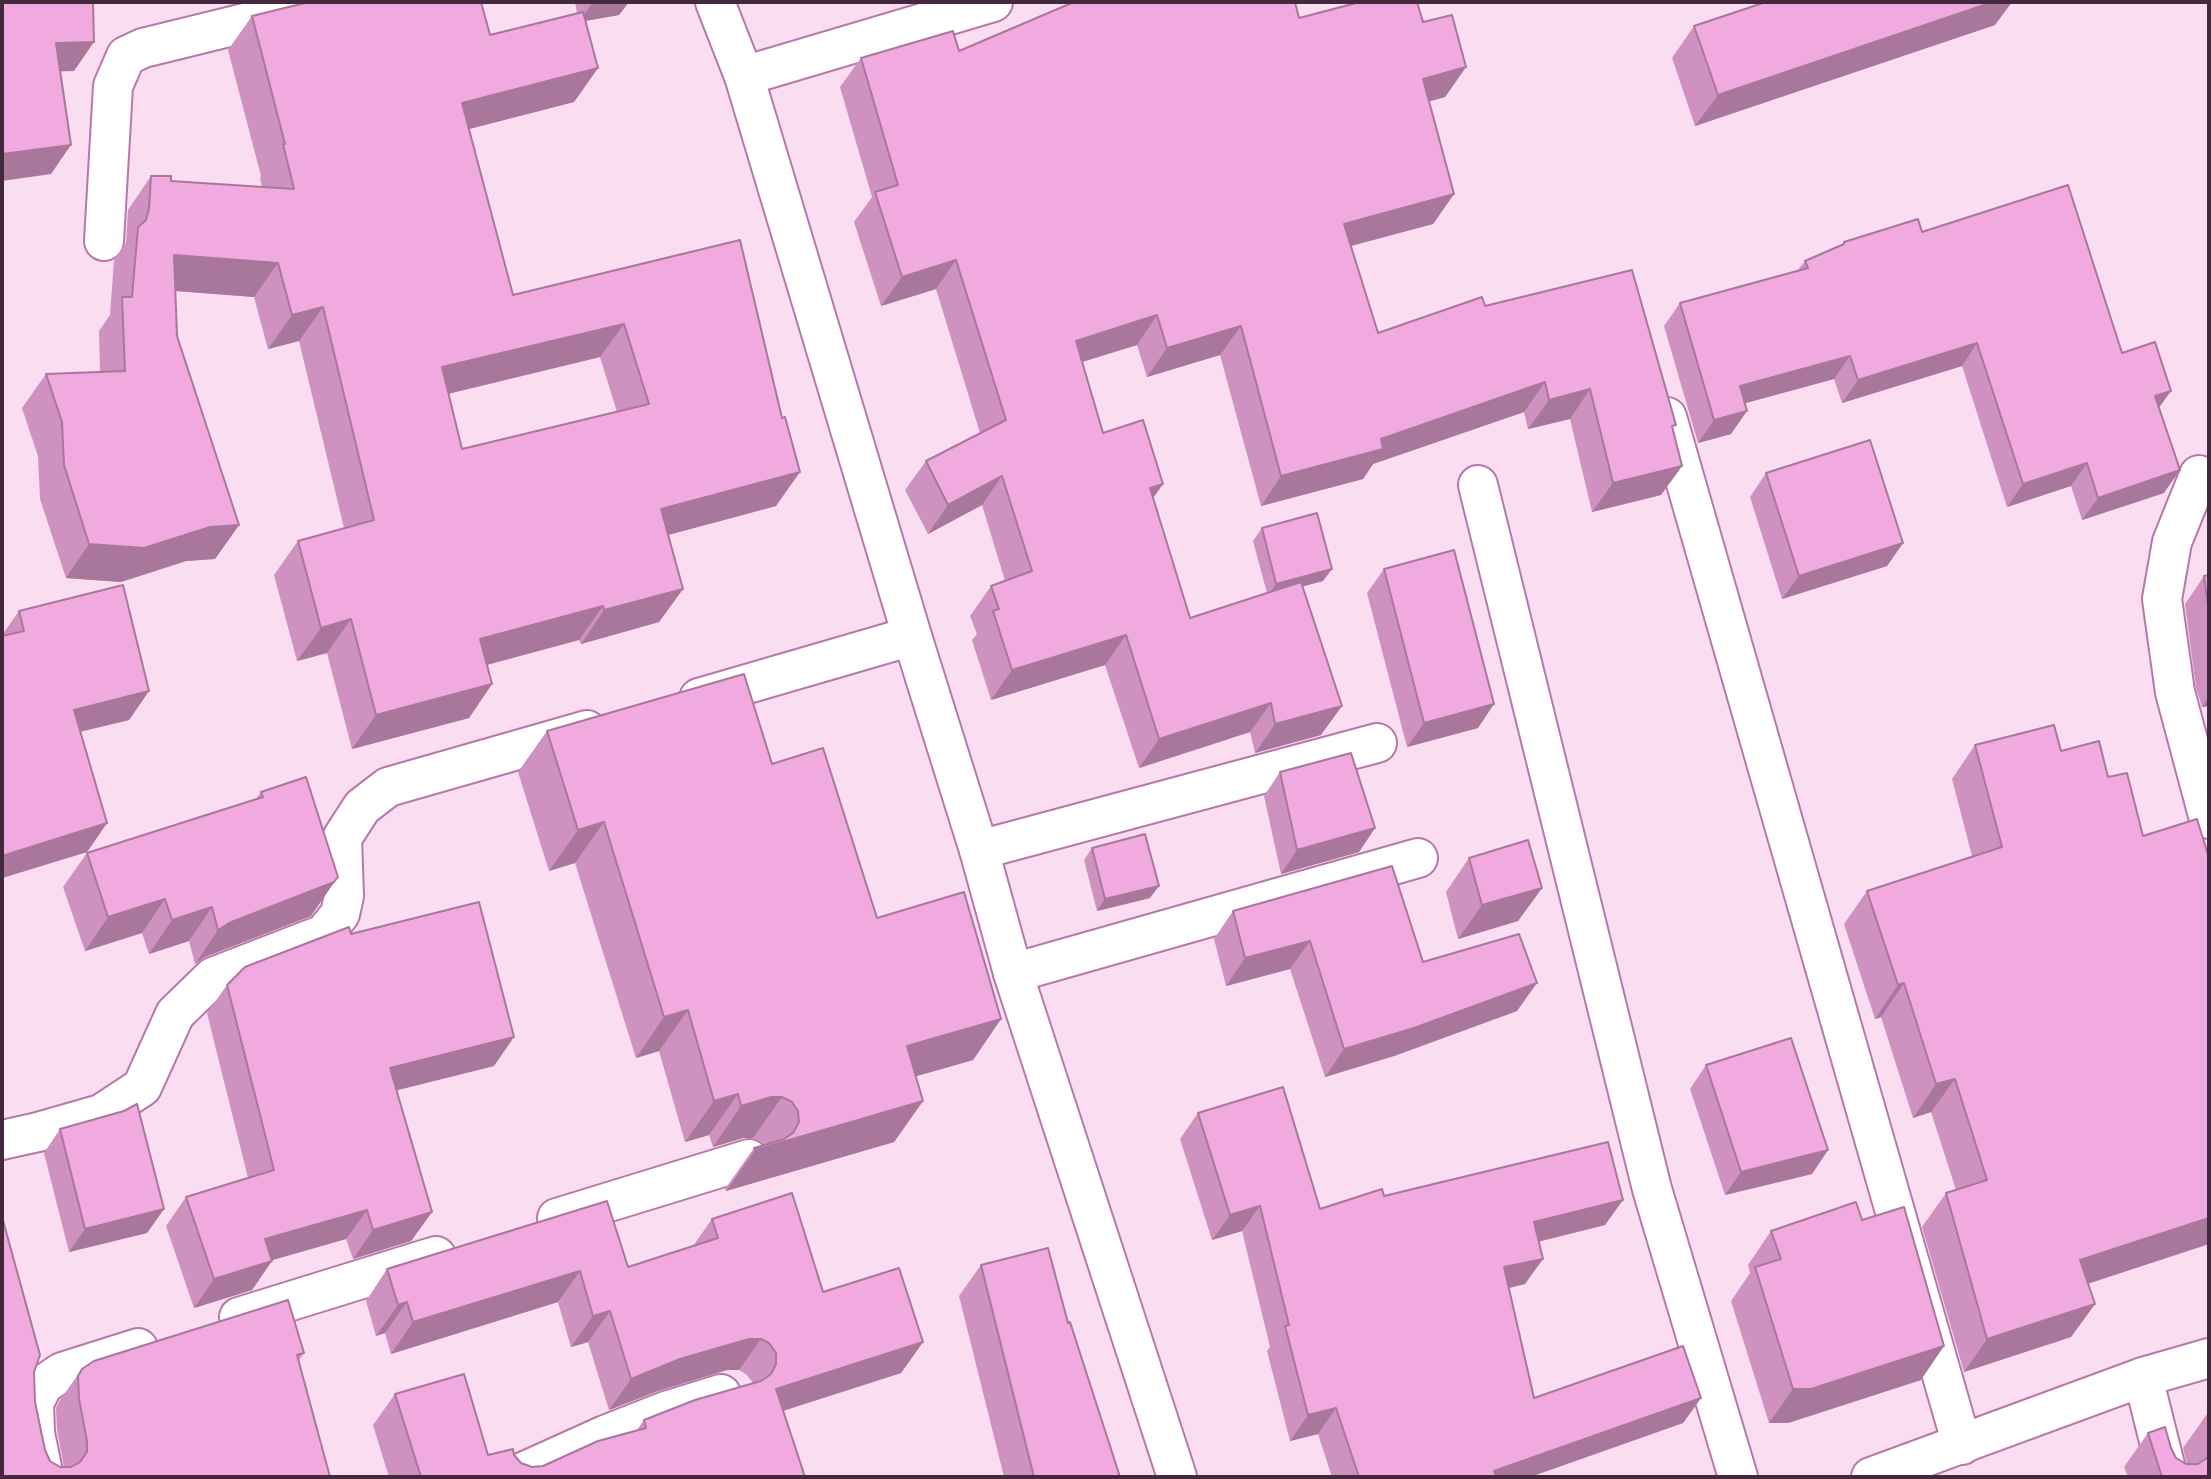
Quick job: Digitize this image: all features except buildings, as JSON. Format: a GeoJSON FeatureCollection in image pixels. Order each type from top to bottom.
{"type":"FeatureCollection","features":[{"type":"Feature","properties":{"kind":"street"},"geometry":{"type":"LineString","coordinates":[[104,241],[113,86],[127,56],[143,48],[330,2]]}},
{"type":"Feature","properties":{"kind":"street"},"geometry":{"type":"LineString","coordinates":[[715,2],[744,76],[979,850],[1013,972],[1177,1477]]}},
{"type":"Feature","properties":{"kind":"street"},"geometry":{"type":"LineString","coordinates":[[744,76],[993,2]]}},
{"type":"Feature","properties":{"kind":"street"},"geometry":{"type":"LineString","coordinates":[[1658,383],[1962,1445]]}},
{"type":"Feature","properties":{"kind":"street"},"geometry":{"type":"LineString","coordinates":[[2199,475],[2172,542],[2162,599],[2175,692],[2209,819]]}},
{"type":"Feature","properties":{"kind":"street"},"geometry":{"type":"LineString","coordinates":[[1478,485],[1652,1189],[1738,1477]]}},
{"type":"Feature","properties":{"kind":"street"},"geometry":{"type":"LineString","coordinates":[[670,706],[912,636]]}},
{"type":"Feature","properties":{"kind":"street"},"geometry":{"type":"LineString","coordinates":[[2,1140],[101,1114],[142,1087],[175,1014],[213,977],[324,934],[340,914],[344,896],[342,838],[362,807],[388,787],[616,721]]}},
{"type":"Feature","properties":{"kind":"street"},"geometry":{"type":"LineString","coordinates":[[979,850],[1377,743]]}},
{"type":"Feature","properties":{"kind":"street"},"geometry":{"type":"LineString","coordinates":[[1013,972],[1418,858]]}},
{"type":"Feature","properties":{"kind":"street"},"geometry":{"type":"LineString","coordinates":[[524,1228],[749,1159]]}},
{"type":"Feature","properties":{"kind":"street"},"geometry":{"type":"LineString","coordinates":[[208,1327],[472,1245]]}},
{"type":"Feature","properties":{"kind":"street"},"geometry":{"type":"LineString","coordinates":[[44,1477],[34,1413],[34,1403],[43,1385],[62,1372],[168,1339]]}},
{"type":"Feature","properties":{"kind":"street"},"geometry":{"type":"LineString","coordinates":[[1871,1477],[2143,1377],[2209,1358]]}},
{"type":"Feature","properties":{"kind":"street"},"geometry":{"type":"LineString","coordinates":[[2143,1377],[2168,1477]]}},
{"type":"Feature","properties":{"kind":"street"},"geometry":{"type":"LineString","coordinates":[[512,1477],[666,1411],[733,1391]]}}]}
